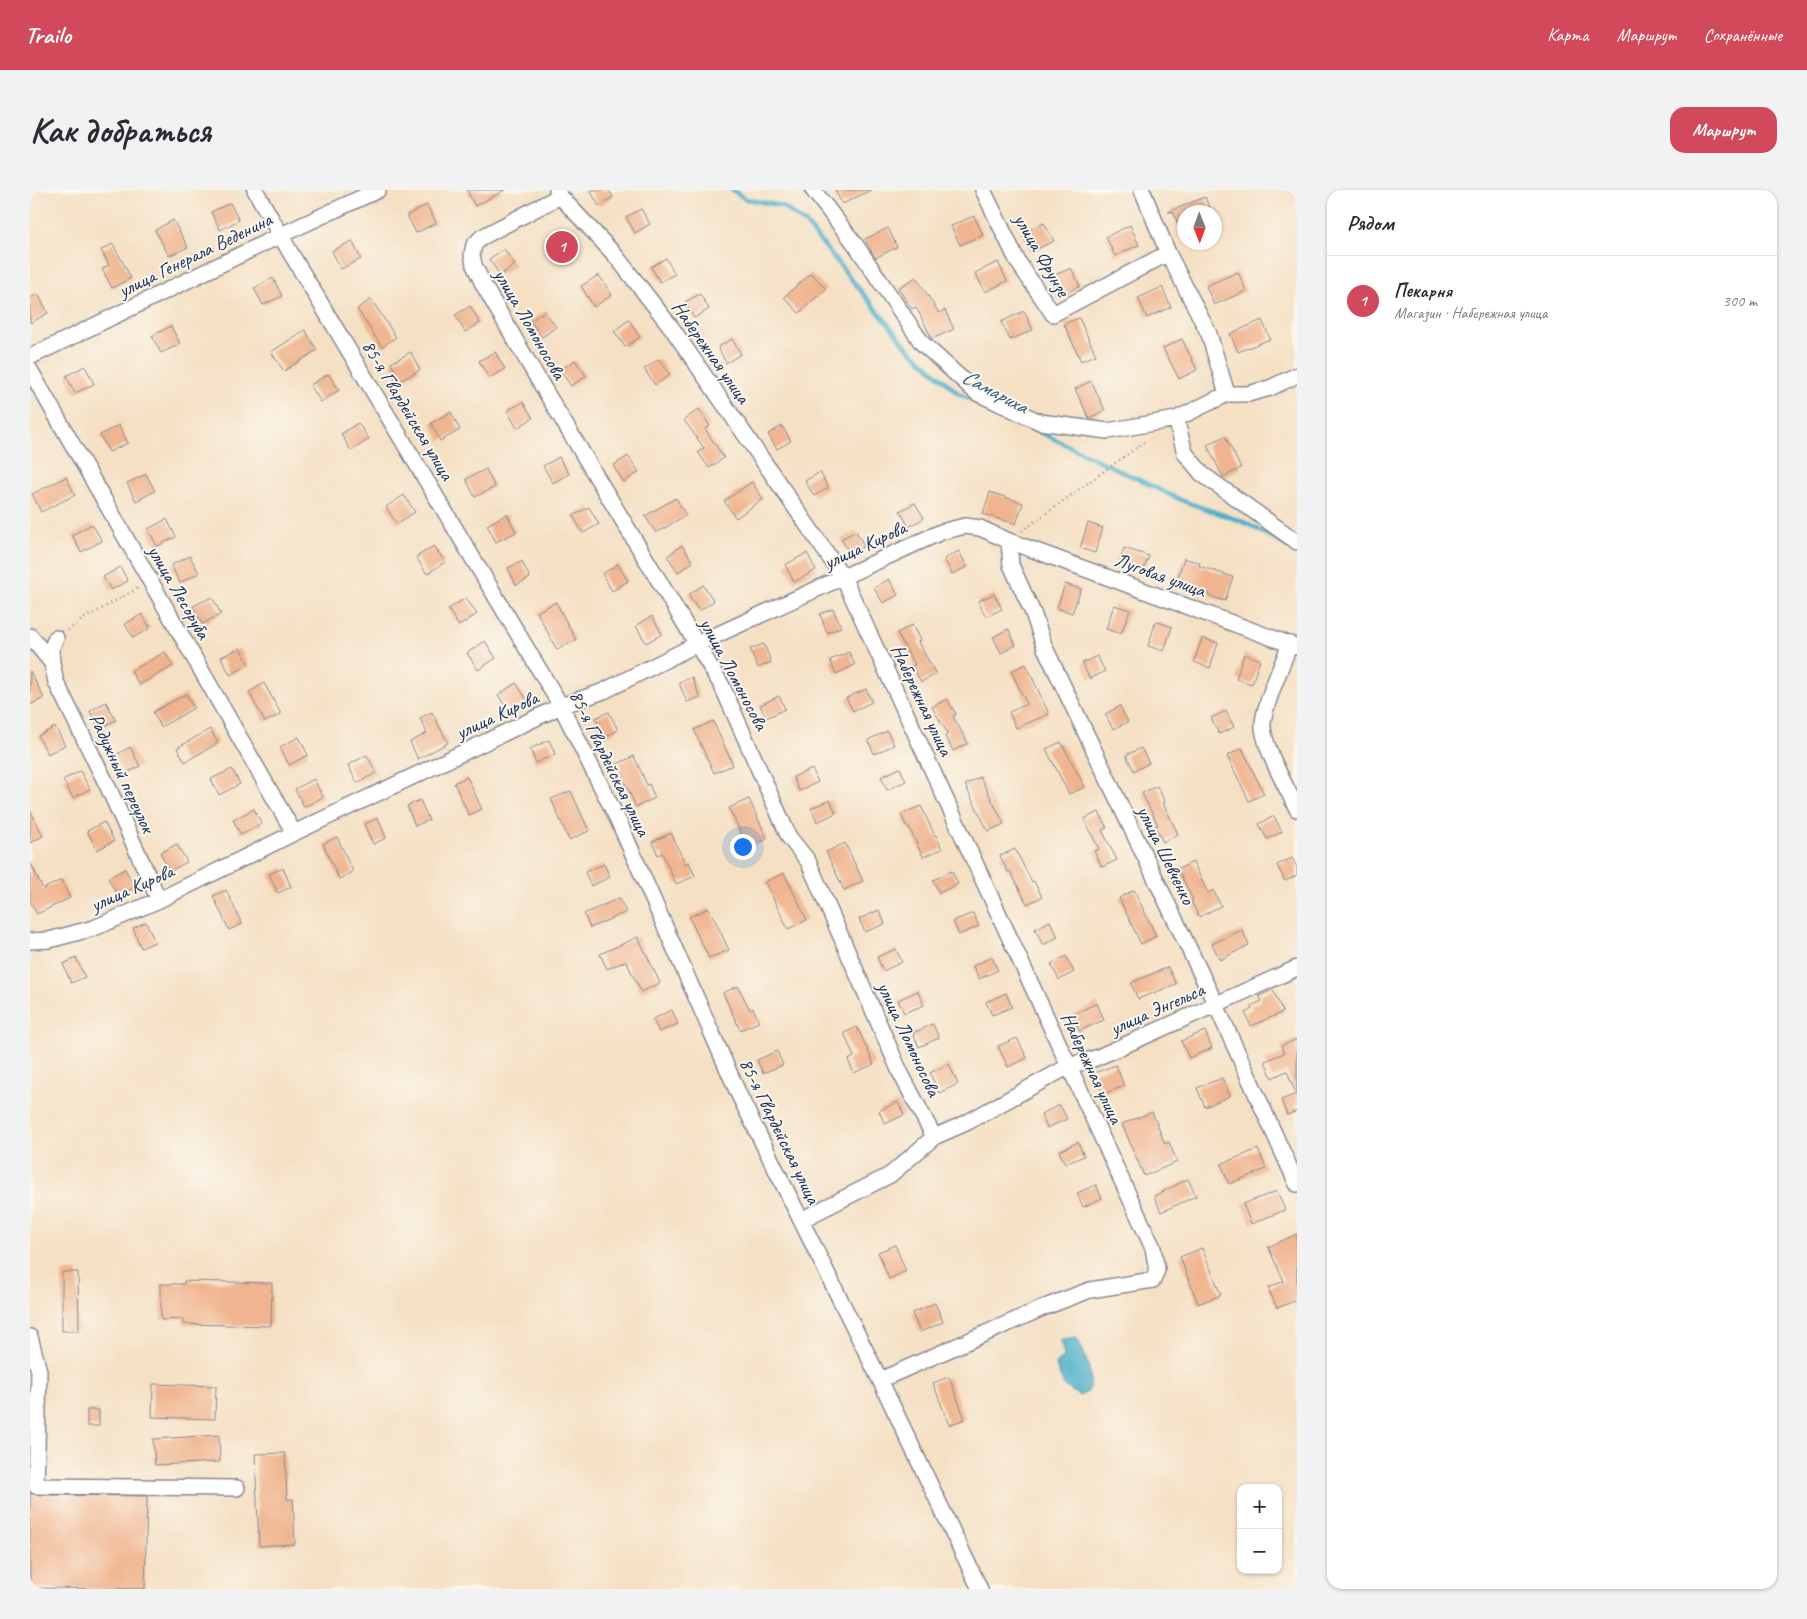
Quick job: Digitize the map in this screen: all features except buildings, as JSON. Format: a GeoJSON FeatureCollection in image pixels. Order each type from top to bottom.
{"type":"FeatureCollection","features":[{"type":"Feature","properties":{"kind":"street","name":"85-я Гвардейская улица"},"geometry":{"type":"LineString","coordinates":[[255,190],[561,706],[618,820],[740,1097],[880,1380],[980,1589]]}},
{"type":"Feature","properties":{"kind":"street","name":"улица Генерала Веденина"},"geometry":{"type":"LineString","coordinates":[[30,357],[378,190]]}},
{"type":"Feature","properties":{"kind":"street"},"geometry":{"type":"LineString","coordinates":[[813,190],[855,244],[922,343],[977,393],[1040,422],[1108,431],[1176,419],[1228,394],[1248,394],[1270,388],[1297,375]]}},
{"type":"Feature","properties":{"kind":"street","name":"улица Фрунзе"},"geometry":{"type":"LineString","coordinates":[[983,190],[1018,262],[1053,314],[1168,253]]}},
{"type":"Feature","properties":{"kind":"street"},"geometry":{"type":"LineString","coordinates":[[1142,190],[1168,253],[1210,334],[1228,394]]}},
{"type":"Feature","properties":{"kind":"street","name":"улица Ломоносова"},"geometry":{"type":"LineString","coordinates":[[559,193],[482,237],[474,245],[472,254],[474,265],[484,286],[722,686],[789,836],[808,861],[900,1072],[934,1137]]}},
{"type":"Feature","properties":{"kind":"street","name":"Набережная улица"},"geometry":{"type":"LineString","coordinates":[[559,193],[615,255],[671,327],[843,577],[1153,1248],[1157,1270],[1153,1280],[1090,1290],[1045,1307],[880,1380]]}},
{"type":"Feature","properties":{"kind":"street","name":"улица Лесоруба"},"geometry":{"type":"LineString","coordinates":[[30,370],[294,834]]}},
{"type":"Feature","properties":{"kind":"street"},"geometry":{"type":"LineString","coordinates":[[1176,419],[1185,453],[1202,474],[1297,542]]}},
{"type":"Feature","properties":{"kind":"street","name":"улица Кирова"},"geometry":{"type":"LineString","coordinates":[[30,941],[49,940],[94,928],[159,900],[561,706],[604,691],[696,644],[940,532],[965,526],[980,528],[1009,541]]}},
{"type":"Feature","properties":{"kind":"street","name":"Луговая улица"},"geometry":{"type":"LineString","coordinates":[[1009,541],[1293,646]]}},
{"type":"Feature","properties":{"kind":"street","name":"улица Шевченко"},"geometry":{"type":"LineString","coordinates":[[1009,541],[1011,565],[1033,613],[1046,648],[1216,1005],[1297,1184]]}},
{"type":"Feature","properties":{"kind":"street","name":"Радужный переулок"},"geometry":{"type":"LineString","coordinates":[[30,636],[52,663]]}},
{"type":"Feature","properties":{"kind":"street","name":"Радужный переулок"},"geometry":{"type":"LineString","coordinates":[[56,638],[51,649],[56,682],[108,787],[159,900]]}},
{"type":"Feature","properties":{"kind":"street"},"geometry":{"type":"LineString","coordinates":[[1293,646],[1265,711],[1263,726],[1266,743],[1297,809]]}},
{"type":"Feature","properties":{"kind":"street","name":"улица Энгельса"},"geometry":{"type":"LineString","coordinates":[[801,1220],[890,1175],[934,1137],[966,1123],[1069,1066],[1096,1058],[1297,968]]}},
{"type":"Feature","properties":{"kind":"street"},"geometry":{"type":"LineString","coordinates":[[30,1337],[38,1371],[36,1486],[237,1488]]}},
{"type":"Feature","properties":{"kind":"path"},"geometry":{"type":"LineString","coordinates":[[1009,541],[1120,459]]}},
{"type":"Feature","properties":{"kind":"path"},"geometry":{"type":"LineString","coordinates":[[56,638],[85,618],[150,581]]}},
{"type":"Feature","properties":{"kind":"water"},"geometry":{"type":"Polygon","coordinates":[[[1077,1338],[1090,1372],[1088,1392],[1079,1396],[1064,1386],[1055,1364],[1064,1356],[1060,1340],[1077,1338]]]}},
{"type":"Feature","properties":{"kind":"waterway","name":"Самариха"},"geometry":{"type":"LineString","coordinates":[[732,190],[746,199],[782,206],[806,224],[908,348],[958,393],[1183,501],[1244,522],[1297,552]]}},
{"type":"Feature","properties":{"kind":"place","name":"Пекарня"},"geometry":{"type":"Point","coordinates":[562,247]}}]}
